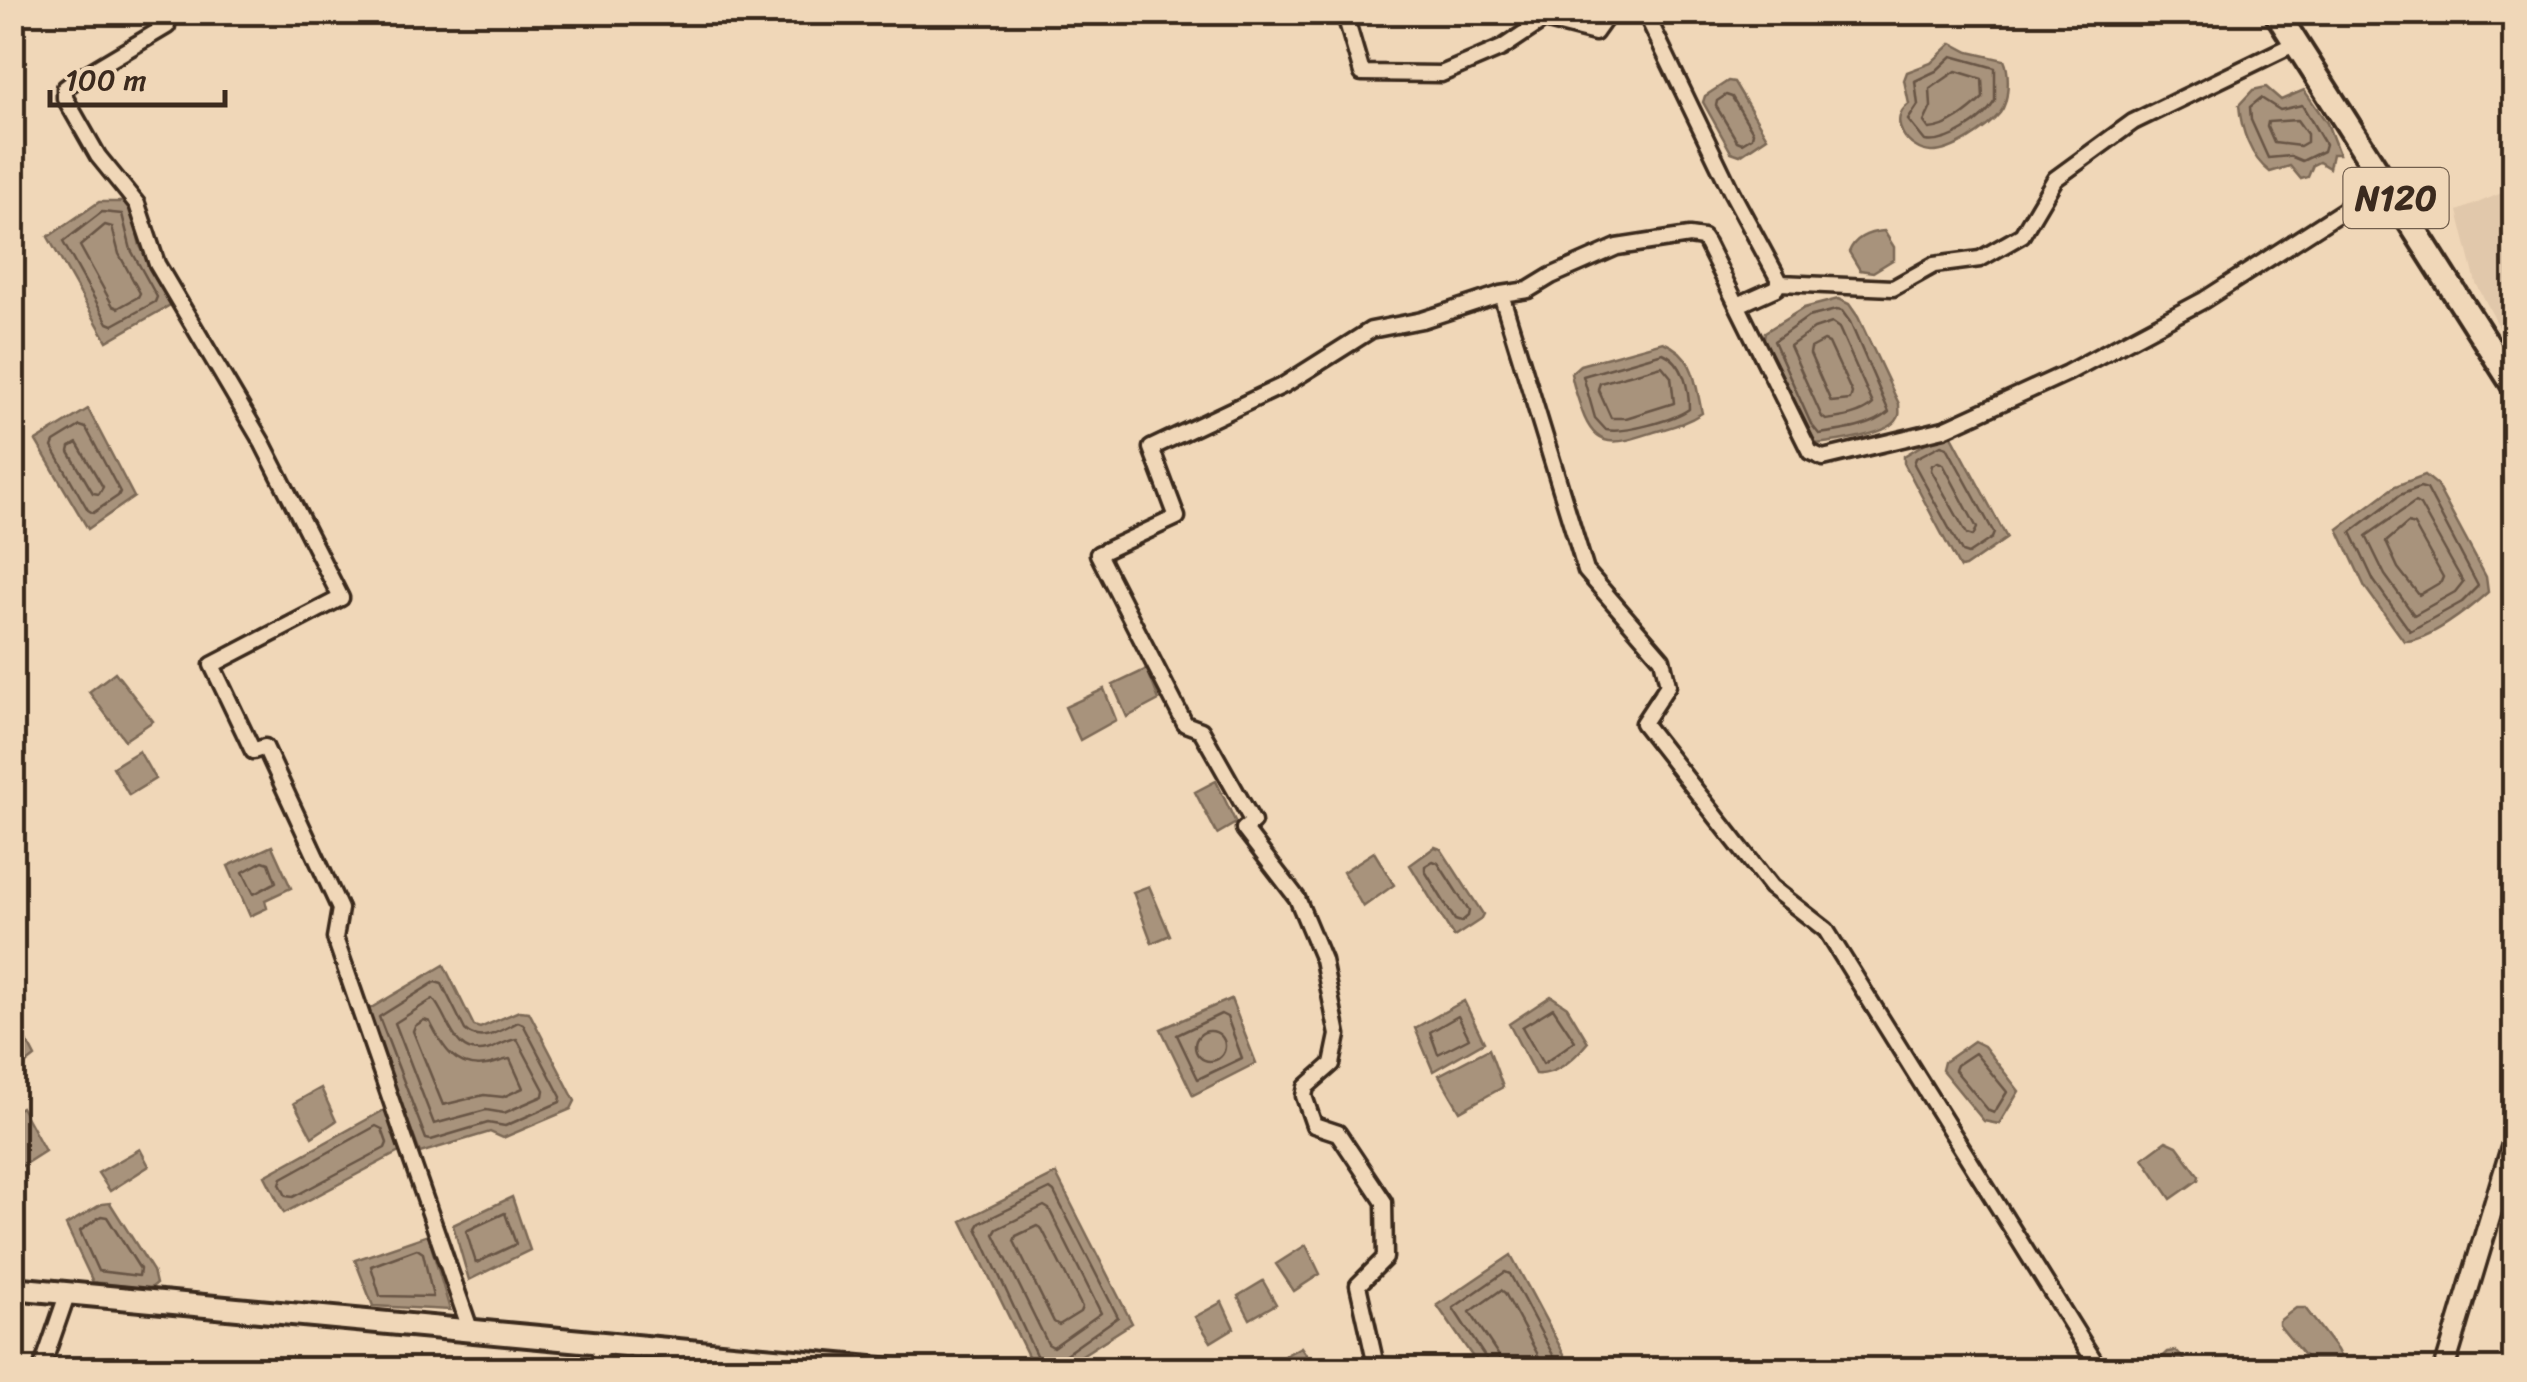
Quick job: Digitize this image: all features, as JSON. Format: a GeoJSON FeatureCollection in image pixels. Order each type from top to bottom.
{"type":"FeatureCollection","features":[{"type":"Feature","properties":{"kind":"highway","name":"N120"},"geometry":{"type":"LineString","coordinates":[[2276,12],[2514,386]]}},
{"type":"Feature","properties":{"kind":"main road"},"geometry":{"type":"LineString","coordinates":[[12,1288],[893,1370]]}},
{"type":"Feature","properties":{"kind":"street"},"geometry":{"type":"LineString","coordinates":[[167,12],[167,26],[73,82],[65,88],[65,98],[98,156],[137,204],[156,264],[263,444],[342,598],[212,666],[253,750],[265,747],[340,909],[334,938],[470,1329]]}},
{"type":"Feature","properties":{"kind":"street"},"geometry":{"type":"LineString","coordinates":[[1344,12],[1362,73],[1441,74],[1502,48],[1544,20],[1595,32],[1610,12]]}},
{"type":"Feature","properties":{"kind":"street"},"geometry":{"type":"LineString","coordinates":[[1646,12],[1780,283]]}},
{"type":"Feature","properties":{"kind":"street"},"geometry":{"type":"LineString","coordinates":[[1780,283],[1894,288],[1934,264],[1980,259],[2022,234],[2056,179],[2133,122],[2296,43]]}},
{"type":"Feature","properties":{"kind":"street"},"geometry":{"type":"LineString","coordinates":[[1376,1370],[1358,1284],[1385,1258],[1384,1202],[1338,1133],[1324,1131],[1309,1118],[1304,1096],[1308,1084],[1332,1064],[1338,1035],[1323,960],[1297,898],[1244,830],[1253,822],[1201,730],[1185,724],[1098,554],[1178,517],[1152,448],[1284,384],[1371,330],[1528,290],[1550,276],[1618,247],[1689,236],[1702,238],[1707,244],[1810,452],[1823,458],[1944,429],[2067,373],[2204,300],[2386,182]]}},
{"type":"Feature","properties":{"kind":"street"},"geometry":{"type":"LineString","coordinates":[[1738,305],[1780,283]]}},
{"type":"Feature","properties":{"kind":"street"},"geometry":{"type":"LineString","coordinates":[[1501,294],[1586,571],[1662,658],[1668,685],[1643,723],[1770,886],[1826,930],[2100,1370]]}},
{"type":"Feature","properties":{"kind":"street"},"geometry":{"type":"LineString","coordinates":[[2444,1370],[2514,1138]]}},
{"type":"Feature","properties":{"kind":"street"},"geometry":{"type":"LineString","coordinates":[[41,1370],[68,1292]]}},
{"type":"Feature","properties":{"kind":"street"},"geometry":{"type":"LineString","coordinates":[[596,1341],[606,1370]]}},
{"type":"Feature","properties":{"kind":"shaded area"},"geometry":{"type":"Polygon","coordinates":[[[2514,188],[2514,356],[2476,283],[2458,211],[2514,188]]]}},
{"type":"Feature","properties":{"kind":"water"},"geometry":{"type":"Polygon","coordinates":[[[1952,43],[1969,52],[2004,60],[2008,80],[2005,102],[2000,113],[1978,133],[1949,149],[1931,152],[1908,141],[1900,126],[1902,111],[1909,104],[1904,80],[1907,72],[1931,63],[1952,43]]]}},
{"type":"Feature","properties":{"kind":"water"},"geometry":{"type":"Polygon","coordinates":[[[1728,81],[1734,82],[1767,137],[1740,155],[1731,152],[1703,102],[1705,96],[1728,81]]]}},
{"type":"Feature","properties":{"kind":"water"},"geometry":{"type":"Polygon","coordinates":[[[2266,87],[2281,100],[2304,90],[2327,123],[2339,154],[2332,154],[2329,168],[2319,162],[2313,165],[2308,177],[2301,179],[2290,166],[2270,172],[2257,159],[2244,133],[2239,105],[2253,90],[2266,87]]]}},
{"type":"Feature","properties":{"kind":"water"},"geometry":{"type":"Polygon","coordinates":[[[99,202],[130,202],[140,246],[172,304],[107,341],[48,237],[99,202]]]}},
{"type":"Feature","properties":{"kind":"water"},"geometry":{"type":"Polygon","coordinates":[[[1884,231],[1894,247],[1894,259],[1873,272],[1860,270],[1849,252],[1852,247],[1863,236],[1884,231]]]}},
{"type":"Feature","properties":{"kind":"water"},"geometry":{"type":"Polygon","coordinates":[[[1838,299],[1849,304],[1858,317],[1899,404],[1899,415],[1881,430],[1816,444],[1809,440],[1763,343],[1765,332],[1804,308],[1838,299]]]}},
{"type":"Feature","properties":{"kind":"water"},"geometry":{"type":"Polygon","coordinates":[[[1663,342],[1688,362],[1702,413],[1628,440],[1601,438],[1582,411],[1571,373],[1580,365],[1663,342]]]}},
{"type":"Feature","properties":{"kind":"water"},"geometry":{"type":"Polygon","coordinates":[[[88,409],[134,497],[88,529],[36,441],[88,409]]]}},
{"type":"Feature","properties":{"kind":"water"},"geometry":{"type":"Polygon","coordinates":[[[1944,432],[1952,436],[2007,538],[1960,568],[1904,463],[1904,456],[1944,432]]]}},
{"type":"Feature","properties":{"kind":"water"},"geometry":{"type":"Polygon","coordinates":[[[2425,475],[2436,484],[2486,577],[2488,592],[2436,630],[2404,641],[2365,587],[2338,529],[2395,486],[2425,475]]]}},
{"type":"Feature","properties":{"kind":"water"},"geometry":{"type":"Polygon","coordinates":[[[1147,669],[1159,700],[1127,717],[1113,685],[1147,669]]]}},
{"type":"Feature","properties":{"kind":"water"},"geometry":{"type":"Polygon","coordinates":[[[115,672],[153,721],[125,740],[89,692],[115,672]]]}},
{"type":"Feature","properties":{"kind":"water"},"geometry":{"type":"Polygon","coordinates":[[[1104,689],[1116,720],[1080,740],[1065,707],[1104,689]]]}},
{"type":"Feature","properties":{"kind":"water"},"geometry":{"type":"Polygon","coordinates":[[[139,751],[155,779],[129,795],[113,767],[139,751]]]}},
{"type":"Feature","properties":{"kind":"water"},"geometry":{"type":"Polygon","coordinates":[[[1216,781],[1236,823],[1217,834],[1195,792],[1216,781]]]}},
{"type":"Feature","properties":{"kind":"water"},"geometry":{"type":"Polygon","coordinates":[[[272,846],[291,888],[265,900],[267,908],[250,916],[228,866],[272,846]]]}},
{"type":"Feature","properties":{"kind":"water"},"geometry":{"type":"Polygon","coordinates":[[[1435,847],[1441,849],[1483,914],[1454,937],[1410,865],[1435,847]]]}},
{"type":"Feature","properties":{"kind":"water"},"geometry":{"type":"Polygon","coordinates":[[[1374,852],[1394,885],[1363,907],[1343,872],[1374,852]]]}},
{"type":"Feature","properties":{"kind":"water"},"geometry":{"type":"Polygon","coordinates":[[[1149,886],[1170,935],[1152,943],[1133,892],[1149,886]]]}},
{"type":"Feature","properties":{"kind":"water"},"geometry":{"type":"Polygon","coordinates":[[[444,965],[474,1026],[480,1028],[519,1011],[529,1012],[575,1101],[571,1109],[503,1138],[490,1132],[420,1153],[366,1011],[444,965]]]}},
{"type":"Feature","properties":{"kind":"water"},"geometry":{"type":"Polygon","coordinates":[[[1551,996],[1567,1007],[1588,1042],[1558,1069],[1535,1074],[1509,1024],[1551,996]]]}},
{"type":"Feature","properties":{"kind":"water"},"geometry":{"type":"Polygon","coordinates":[[[1231,999],[1256,1063],[1193,1095],[1161,1029],[1231,999]]]}},
{"type":"Feature","properties":{"kind":"water"},"geometry":{"type":"Polygon","coordinates":[[[1464,1001],[1484,1042],[1433,1071],[1415,1028],[1464,1001]]]}},
{"type":"Feature","properties":{"kind":"water"},"geometry":{"type":"Polygon","coordinates":[[[12,1012],[35,1057],[13,1074],[12,1074],[12,1012]]]}},
{"type":"Feature","properties":{"kind":"water"},"geometry":{"type":"Polygon","coordinates":[[[1974,1041],[1984,1046],[2019,1091],[1999,1124],[1984,1121],[1942,1070],[1944,1062],[1974,1041]]]}},
{"type":"Feature","properties":{"kind":"water"},"geometry":{"type":"Polygon","coordinates":[[[1489,1049],[1503,1087],[1460,1111],[1439,1075],[1489,1049]]]}},
{"type":"Feature","properties":{"kind":"water"},"geometry":{"type":"Polygon","coordinates":[[[321,1088],[336,1121],[312,1137],[294,1103],[321,1088]]]}},
{"type":"Feature","properties":{"kind":"water"},"geometry":{"type":"Polygon","coordinates":[[[21,1107],[45,1151],[17,1169],[13,1162],[13,1112],[21,1107]]]}},
{"type":"Feature","properties":{"kind":"water"},"geometry":{"type":"Polygon","coordinates":[[[386,1109],[401,1151],[284,1213],[265,1176],[386,1109]]]}},
{"type":"Feature","properties":{"kind":"water"},"geometry":{"type":"Polygon","coordinates":[[[2166,1141],[2177,1146],[2199,1176],[2171,1199],[2143,1158],[2166,1141]]]}},
{"type":"Feature","properties":{"kind":"water"},"geometry":{"type":"Polygon","coordinates":[[[140,1149],[149,1166],[110,1191],[98,1173],[140,1149]]]}},
{"type":"Feature","properties":{"kind":"water"},"geometry":{"type":"Polygon","coordinates":[[[1056,1174],[1132,1323],[1060,1369],[1033,1366],[962,1221],[1056,1174]]]}},
{"type":"Feature","properties":{"kind":"water"},"geometry":{"type":"Polygon","coordinates":[[[512,1197],[530,1250],[469,1280],[453,1225],[512,1197]]]}},
{"type":"Feature","properties":{"kind":"water"},"geometry":{"type":"Polygon","coordinates":[[[110,1203],[153,1271],[156,1284],[149,1289],[93,1282],[66,1225],[110,1203]]]}},
{"type":"Feature","properties":{"kind":"water"},"geometry":{"type":"Polygon","coordinates":[[[428,1235],[450,1310],[373,1306],[355,1260],[428,1235]]]}},
{"type":"Feature","properties":{"kind":"water"},"geometry":{"type":"Polygon","coordinates":[[[1306,1245],[1320,1274],[1294,1291],[1276,1264],[1306,1245]]]}},
{"type":"Feature","properties":{"kind":"water"},"geometry":{"type":"Polygon","coordinates":[[[1511,1255],[1572,1369],[1481,1369],[1437,1305],[1511,1255]]]}},
{"type":"Feature","properties":{"kind":"water"},"geometry":{"type":"Polygon","coordinates":[[[1263,1281],[1276,1304],[1250,1319],[1238,1296],[1263,1281]]]}},
{"type":"Feature","properties":{"kind":"water"},"geometry":{"type":"Polygon","coordinates":[[[1222,1302],[1234,1328],[1211,1342],[1195,1317],[1222,1302]]]}},
{"type":"Feature","properties":{"kind":"water"},"geometry":{"type":"Polygon","coordinates":[[[2296,1308],[2305,1308],[2337,1350],[2340,1356],[2328,1369],[2315,1369],[2279,1325],[2296,1308]]]}},
{"type":"Feature","properties":{"kind":"water"},"geometry":{"type":"Polygon","coordinates":[[[1301,1347],[1316,1369],[1261,1369],[1301,1347]]]}},
{"type":"Feature","properties":{"kind":"water"},"geometry":{"type":"Polygon","coordinates":[[[2176,1351],[2193,1369],[2150,1369],[2168,1352],[2176,1351]]]}}]}
